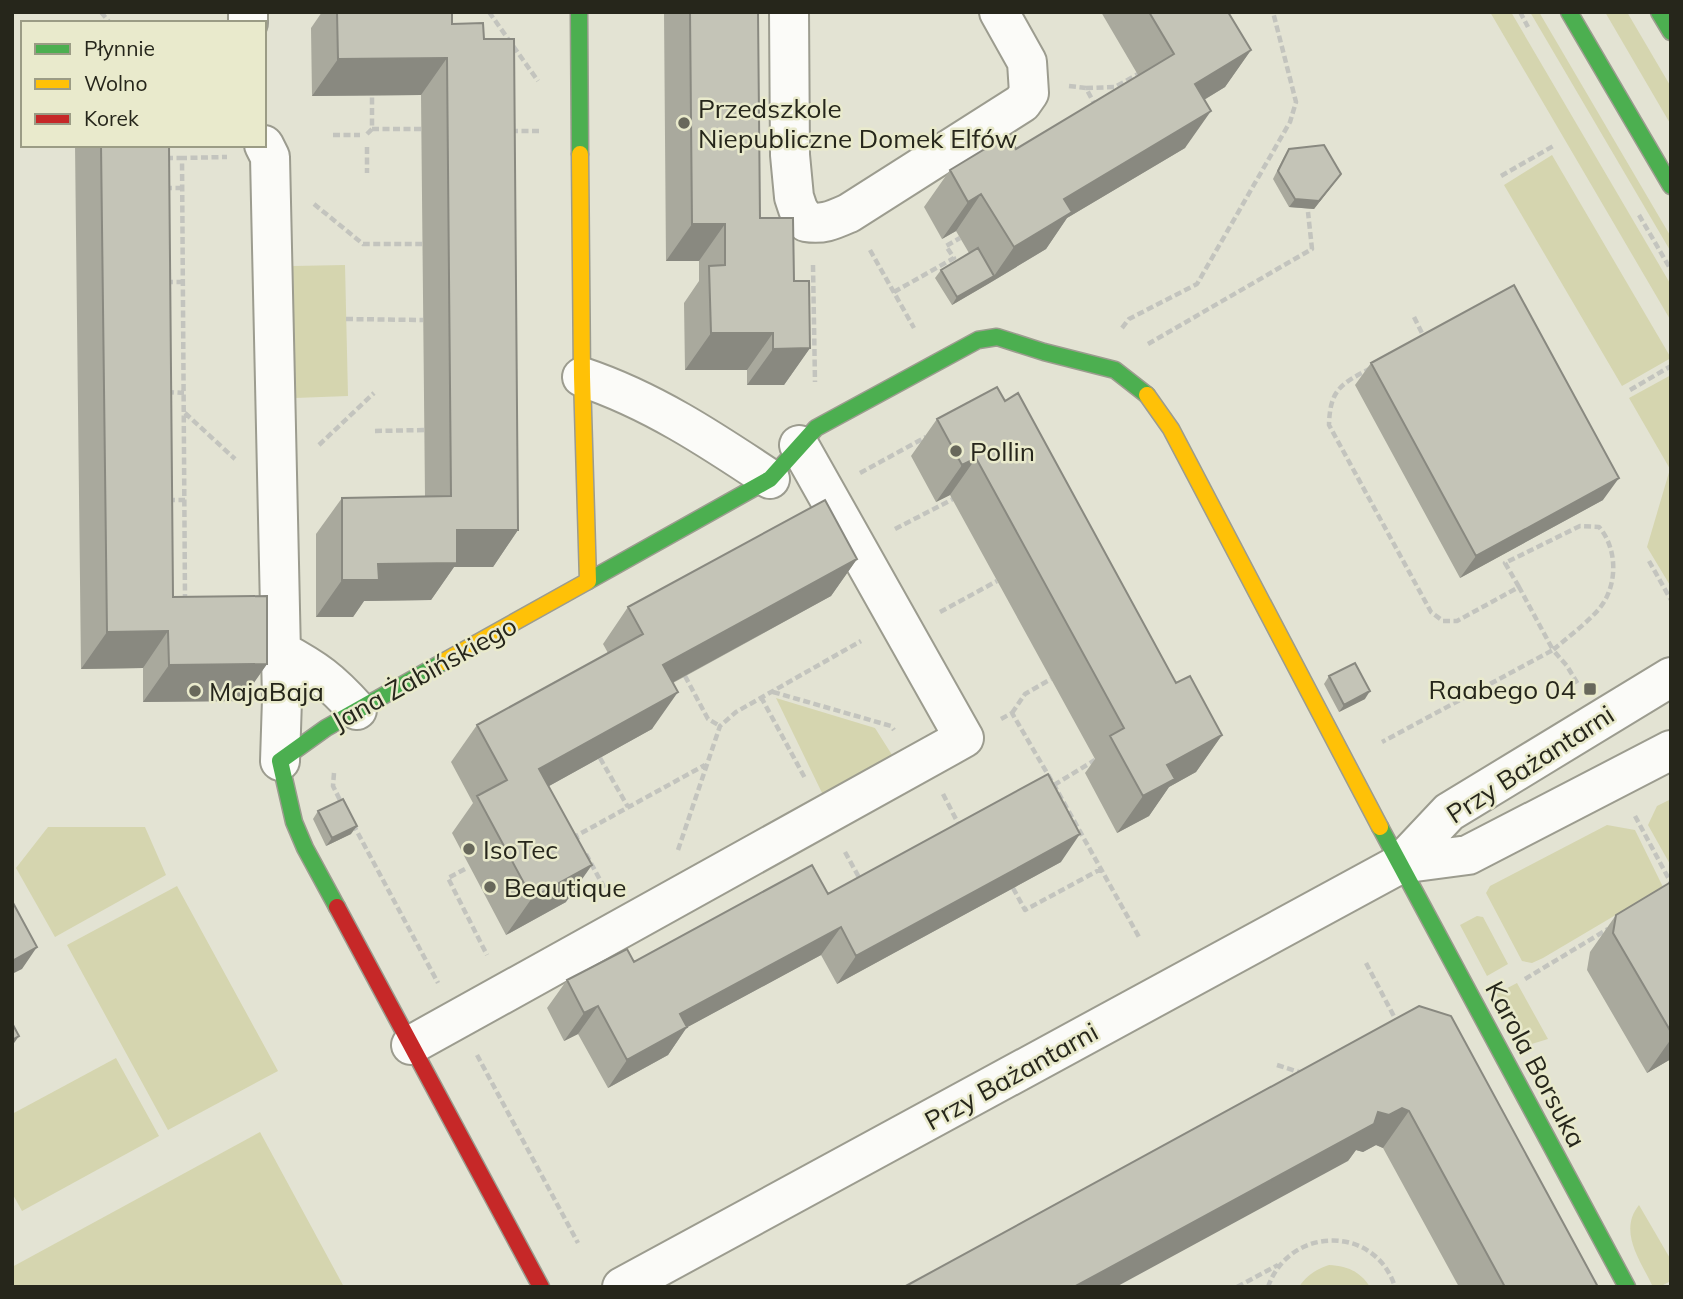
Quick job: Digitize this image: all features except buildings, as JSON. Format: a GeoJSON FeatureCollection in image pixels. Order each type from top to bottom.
{"type":"FeatureCollection","features":[{"type":"Feature","properties":{"kind":"street"},"geometry":{"type":"LineString","coordinates":[[579,12],[588,582]]}},
{"type":"Feature","properties":{"kind":"street"},"geometry":{"type":"LineString","coordinates":[[789,12],[790,155],[794,197],[806,222],[825,223],[849,212],[1022,103],[1030,93],[1027,62],[999,12]]}},
{"type":"Feature","properties":{"kind":"street"},"geometry":{"type":"LineString","coordinates":[[1569,12],[1671,186]]}},
{"type":"Feature","properties":{"kind":"street"},"geometry":{"type":"LineString","coordinates":[[1659,12],[1671,32]]}},
{"type":"Feature","properties":{"kind":"street"},"geometry":{"type":"LineString","coordinates":[[268,163],[281,651],[280,761],[294,822],[305,848],[541,1287]]}},
{"type":"Feature","properties":{"kind":"street","name":"Karola Borsuka"},"geometry":{"type":"LineString","coordinates":[[808,437],[978,340],[996,337],[1115,370],[1145,393],[1171,429],[1627,1287]]}},
{"type":"Feature","properties":{"kind":"street"},"geometry":{"type":"LineString","coordinates":[[583,377],[650,404],[770,479]]}},
{"type":"Feature","properties":{"kind":"street"},"geometry":{"type":"LineString","coordinates":[[411,1045],[964,738],[857,548],[808,437]]}},
{"type":"Feature","properties":{"kind":"street","name":"Jana Żabińskiego"},"geometry":{"type":"LineString","coordinates":[[280,761],[326,728],[357,710],[770,479],[808,437]]}},
{"type":"Feature","properties":{"kind":"street"},"geometry":{"type":"LineString","coordinates":[[281,651],[316,670],[357,710]]}},
{"type":"Feature","properties":{"kind":"street","name":"Przy Bażantarni"},"geometry":{"type":"LineString","coordinates":[[622,1287],[1400,864],[1449,811],[1671,677]]}},
{"type":"Feature","properties":{"kind":"street","name":"Przy Bażantarni"},"geometry":{"type":"LineString","coordinates":[[1400,864],[1468,855],[1671,750]]}},
{"type":"Feature","properties":{"kind":"path"},"geometry":{"type":"LineString","coordinates":[[1093,366],[1129,319],[1197,284],[1290,122],[1296,102],[1273,12]]}},
{"type":"Feature","properties":{"kind":"path"},"geometry":{"type":"LineString","coordinates":[[1086,88],[1115,87],[1138,74]]}},
{"type":"Feature","properties":{"kind":"path"},"geometry":{"type":"LineString","coordinates":[[367,134],[372,129],[372,95]]}},
{"type":"Feature","properties":{"kind":"path"},"geometry":{"type":"LineString","coordinates":[[372,129],[421,129]]}},
{"type":"Feature","properties":{"kind":"path"},"geometry":{"type":"LineString","coordinates":[[502,131],[542,131]]}},
{"type":"Feature","properties":{"kind":"path"},"geometry":{"type":"LineString","coordinates":[[333,135],[360,135]]}},
{"type":"Feature","properties":{"kind":"path"},"geometry":{"type":"LineString","coordinates":[[1501,176],[1555,145]]}},
{"type":"Feature","properties":{"kind":"path"},"geometry":{"type":"LineString","coordinates":[[164,147],[164,158],[268,163],[363,244],[422,244]]}},
{"type":"Feature","properties":{"kind":"path"},"geometry":{"type":"LineString","coordinates":[[367,147],[368,173]]}},
{"type":"Feature","properties":{"kind":"path"},"geometry":{"type":"LineString","coordinates":[[181,605],[185,599],[182,158]]}},
{"type":"Feature","properties":{"kind":"path"},"geometry":{"type":"LineString","coordinates":[[156,188],[182,188]]}},
{"type":"Feature","properties":{"kind":"path"},"geometry":{"type":"LineString","coordinates":[[849,212],[934,364]]}},
{"type":"Feature","properties":{"kind":"path"},"geometry":{"type":"LineString","coordinates":[[1110,344],[1140,348],[1312,249],[1308,212]]}},
{"type":"Feature","properties":{"kind":"path"},"geometry":{"type":"LineString","coordinates":[[806,222],[806,239],[813,265],[814,311],[808,437]]}},
{"type":"Feature","properties":{"kind":"path"},"geometry":{"type":"LineString","coordinates":[[894,292],[954,258],[946,246],[960,238]]}},
{"type":"Feature","properties":{"kind":"path"},"geometry":{"type":"LineString","coordinates":[[157,282],[183,282]]}},
{"type":"Feature","properties":{"kind":"path"},"geometry":{"type":"LineString","coordinates":[[802,311],[814,311]]}},
{"type":"Feature","properties":{"kind":"path"},"geometry":{"type":"LineString","coordinates":[[1414,317],[1425,338],[1414,345]]}},
{"type":"Feature","properties":{"kind":"path"},"geometry":{"type":"LineString","coordinates":[[346,319],[423,320]]}},
{"type":"Feature","properties":{"kind":"path"},"geometry":{"type":"LineString","coordinates":[[1380,363],[1346,381],[1336,390],[1329,406],[1329,425],[1431,612],[1443,621],[1457,621],[1519,587]]}},
{"type":"Feature","properties":{"kind":"path"},"geometry":{"type":"LineString","coordinates":[[1630,390],[1671,366]]}},
{"type":"Feature","properties":{"kind":"path"},"geometry":{"type":"LineString","coordinates":[[158,392],[184,393]]}},
{"type":"Feature","properties":{"kind":"path"},"geometry":{"type":"LineString","coordinates":[[184,412],[236,459],[306,458],[374,393]]}},
{"type":"Feature","properties":{"kind":"path"},"geometry":{"type":"LineString","coordinates":[[375,431],[424,430]]}},
{"type":"Feature","properties":{"kind":"path"},"geometry":{"type":"LineString","coordinates":[[867,469],[931,435]]}},
{"type":"Feature","properties":{"kind":"path"},"geometry":{"type":"LineString","coordinates":[[857,548],[953,499]]}},
{"type":"Feature","properties":{"kind":"path"},"geometry":{"type":"LineString","coordinates":[[159,500],[184,500]]}},
{"type":"Feature","properties":{"kind":"path"},"geometry":{"type":"LineString","coordinates":[[1394,734],[1553,650],[1598,610],[1608,595],[1613,571],[1613,550],[1599,527],[1580,526],[1505,563],[1553,650],[1581,689]]}},
{"type":"Feature","properties":{"kind":"path"},"geometry":{"type":"LineString","coordinates":[[1649,561],[1671,600]]}},
{"type":"Feature","properties":{"kind":"path"},"geometry":{"type":"LineString","coordinates":[[659,907],[720,726],[736,712],[772,691],[900,626],[997,581]]}},
{"type":"Feature","properties":{"kind":"path"},"geometry":{"type":"LineString","coordinates":[[185,599],[198,599]]}},
{"type":"Feature","properties":{"kind":"path"},"geometry":{"type":"LineString","coordinates":[[685,676],[708,719],[720,726]]}},
{"type":"Feature","properties":{"kind":"path"},"geometry":{"type":"LineString","coordinates":[[964,738],[1012,713],[1025,694],[1051,679]]}},
{"type":"Feature","properties":{"kind":"path"},"geometry":{"type":"LineString","coordinates":[[772,691],[891,726],[925,760]]}},
{"type":"Feature","properties":{"kind":"path"},"geometry":{"type":"LineString","coordinates":[[761,697],[825,815]]}},
{"type":"Feature","properties":{"kind":"path"},"geometry":{"type":"LineString","coordinates":[[1012,713],[1139,937]]}},
{"type":"Feature","properties":{"kind":"path"},"geometry":{"type":"LineString","coordinates":[[600,758],[628,807]]}},
{"type":"Feature","properties":{"kind":"path"},"geometry":{"type":"LineString","coordinates":[[1054,785],[1095,760]]}},
{"type":"Feature","properties":{"kind":"path"},"geometry":{"type":"LineString","coordinates":[[566,838],[576,836],[706,765]]}},
{"type":"Feature","properties":{"kind":"path"},"geometry":{"type":"LineString","coordinates":[[1631,809],[1671,883]]}},
{"type":"Feature","properties":{"kind":"path"},"geometry":{"type":"LineString","coordinates":[[576,836],[626,926]]}},
{"type":"Feature","properties":{"kind":"path"},"geometry":{"type":"LineString","coordinates":[[464,869],[449,878],[478,938]]}},
{"type":"Feature","properties":{"kind":"path"},"geometry":{"type":"LineString","coordinates":[[1013,888],[1025,910],[1101,869]]}},
{"type":"Feature","properties":{"kind":"path"},"geometry":{"type":"LineString","coordinates":[[1525,979],[1615,925]]}},
{"type":"Feature","properties":{"kind":"path"},"geometry":{"type":"LineString","coordinates":[[1366,964],[1401,1029]]}},
{"type":"Feature","properties":{"kind":"path"},"geometry":{"type":"LineString","coordinates":[[1276,1065],[1314,1076]]}},
{"type":"Feature","properties":{"kind":"path"},"geometry":{"type":"LineString","coordinates":[[1237,1287],[1279,1264],[1296,1250],[1316,1241],[1338,1240],[1359,1246],[1378,1257],[1391,1275],[1395,1287]]}},
{"type":"Feature","properties":{"kind":"path"},"geometry":{"type":"LineString","coordinates":[[1268,1287],[1279,1264]]}},
{"type":"Feature","properties":{"kind":"green space"},"geometry":{"type":"Polygon","coordinates":[[[1490,12],[1511,12],[1671,285],[1671,321],[1490,12]]]}},
{"type":"Feature","properties":{"kind":"green space"},"geometry":{"type":"Polygon","coordinates":[[[1530,12],[1539,12],[1671,237],[1671,252],[1530,12]]]}},
{"type":"Feature","properties":{"kind":"green space"},"geometry":{"type":"Polygon","coordinates":[[[1605,12],[1627,12],[1671,87],[1671,125],[1605,12]]]}},
{"type":"Feature","properties":{"kind":"green space"},"geometry":{"type":"Polygon","coordinates":[[[1552,155],[1671,358],[1622,386],[1504,185],[1552,155]]]}},
{"type":"Feature","properties":{"kind":"green space"},"geometry":{"type":"Polygon","coordinates":[[[345,265],[348,396],[295,398],[293,266],[345,265]]]}},
{"type":"Feature","properties":{"kind":"green space"},"geometry":{"type":"Polygon","coordinates":[[[1671,375],[1671,587],[1647,547],[1670,469],[1629,398],[1671,375]]]}},
{"type":"Feature","properties":{"kind":"green space"},"geometry":{"type":"Polygon","coordinates":[[[776,698],[875,728],[894,758],[824,797],[776,698]]]}},
{"type":"Feature","properties":{"kind":"green space"},"geometry":{"type":"Polygon","coordinates":[[[1671,799],[1671,866],[1648,825],[1657,806],[1671,799]]]}},
{"type":"Feature","properties":{"kind":"green space"},"geometry":{"type":"Polygon","coordinates":[[[1607,825],[1635,830],[1663,887],[1543,958],[1532,963],[1522,961],[1486,893],[1490,886],[1607,825]]]}},
{"type":"Feature","properties":{"kind":"green space"},"geometry":{"type":"Polygon","coordinates":[[[48,827],[145,827],[166,875],[55,937],[16,868],[48,827]]]}},
{"type":"Feature","properties":{"kind":"green space"},"geometry":{"type":"Polygon","coordinates":[[[177,886],[278,1071],[168,1130],[67,945],[177,886]]]}},
{"type":"Feature","properties":{"kind":"green space"},"geometry":{"type":"Polygon","coordinates":[[[1477,916],[1483,917],[1508,964],[1487,976],[1460,925],[1477,916]]]}},
{"type":"Feature","properties":{"kind":"green space"},"geometry":{"type":"Polygon","coordinates":[[[1517,983],[1548,1039],[1525,1046],[1496,994],[1517,983]]]}},
{"type":"Feature","properties":{"kind":"green space"},"geometry":{"type":"Polygon","coordinates":[[[116,1058],[159,1136],[22,1211],[12,1193],[12,1114],[116,1058]]]}},
{"type":"Feature","properties":{"kind":"green space"},"geometry":{"type":"Polygon","coordinates":[[[260,1132],[344,1287],[12,1287],[12,1267],[260,1132]]]}},
{"type":"Feature","properties":{"kind":"green space"},"geometry":{"type":"Polygon","coordinates":[[[1639,1205],[1671,1260],[1671,1281],[1659,1287],[1652,1285],[1633,1245],[1630,1225],[1639,1205]]]}},
{"type":"Feature","properties":{"kind":"green space"},"geometry":{"type":"Polygon","coordinates":[[[1329,1265],[1352,1270],[1370,1287],[1299,1287],[1312,1273],[1329,1265]]]}},
{"type":"Feature","properties":{"kind":"traffic: fast"},"geometry":{"type":"LineString","coordinates":[[579,12],[580,154]]}},
{"type":"Feature","properties":{"kind":"traffic: fast"},"geometry":{"type":"LineString","coordinates":[[1569,12],[1671,186]]}},
{"type":"Feature","properties":{"kind":"traffic: fast"},"geometry":{"type":"LineString","coordinates":[[1659,12],[1671,32]]}},
{"type":"Feature","properties":{"kind":"traffic: fast"},"geometry":{"type":"LineString","coordinates":[[588,581],[770,479],[816,428],[978,340],[997,337],[1115,370],[1147,395]]}},
{"type":"Feature","properties":{"kind":"traffic: fast"},"geometry":{"type":"LineString","coordinates":[[337,907],[294,822],[280,761],[326,728],[443,662]]}},
{"type":"Feature","properties":{"kind":"traffic: fast"},"geometry":{"type":"LineString","coordinates":[[1380,827],[1627,1287]]}},
{"type":"Feature","properties":{"kind":"traffic: slow"},"geometry":{"type":"LineString","coordinates":[[443,662],[588,581],[582,377],[580,154]]}},
{"type":"Feature","properties":{"kind":"traffic: slow"},"geometry":{"type":"LineString","coordinates":[[1147,395],[1171,429],[1380,827]]}},
{"type":"Feature","properties":{"kind":"traffic: jam"},"geometry":{"type":"LineString","coordinates":[[337,907],[541,1287]]}},
{"type":"Feature","properties":{"kind":"place","name":"Przedszkole Niepubliczne Domek Elfów"},"geometry":{"type":"Point","coordinates":[684,123]}},
{"type":"Feature","properties":{"kind":"place","name":"Pollin"},"geometry":{"type":"Point","coordinates":[956,451]}},
{"type":"Feature","properties":{"kind":"place","name":"Raabego 04"},"geometry":{"type":"Point","coordinates":[1590,689]}},
{"type":"Feature","properties":{"kind":"place","name":"MajaBaja"},"geometry":{"type":"Point","coordinates":[195,691]}},
{"type":"Feature","properties":{"kind":"place","name":"IsoTec"},"geometry":{"type":"Point","coordinates":[469,849]}},
{"type":"Feature","properties":{"kind":"place","name":"Beautique"},"geometry":{"type":"Point","coordinates":[490,887]}}]}
